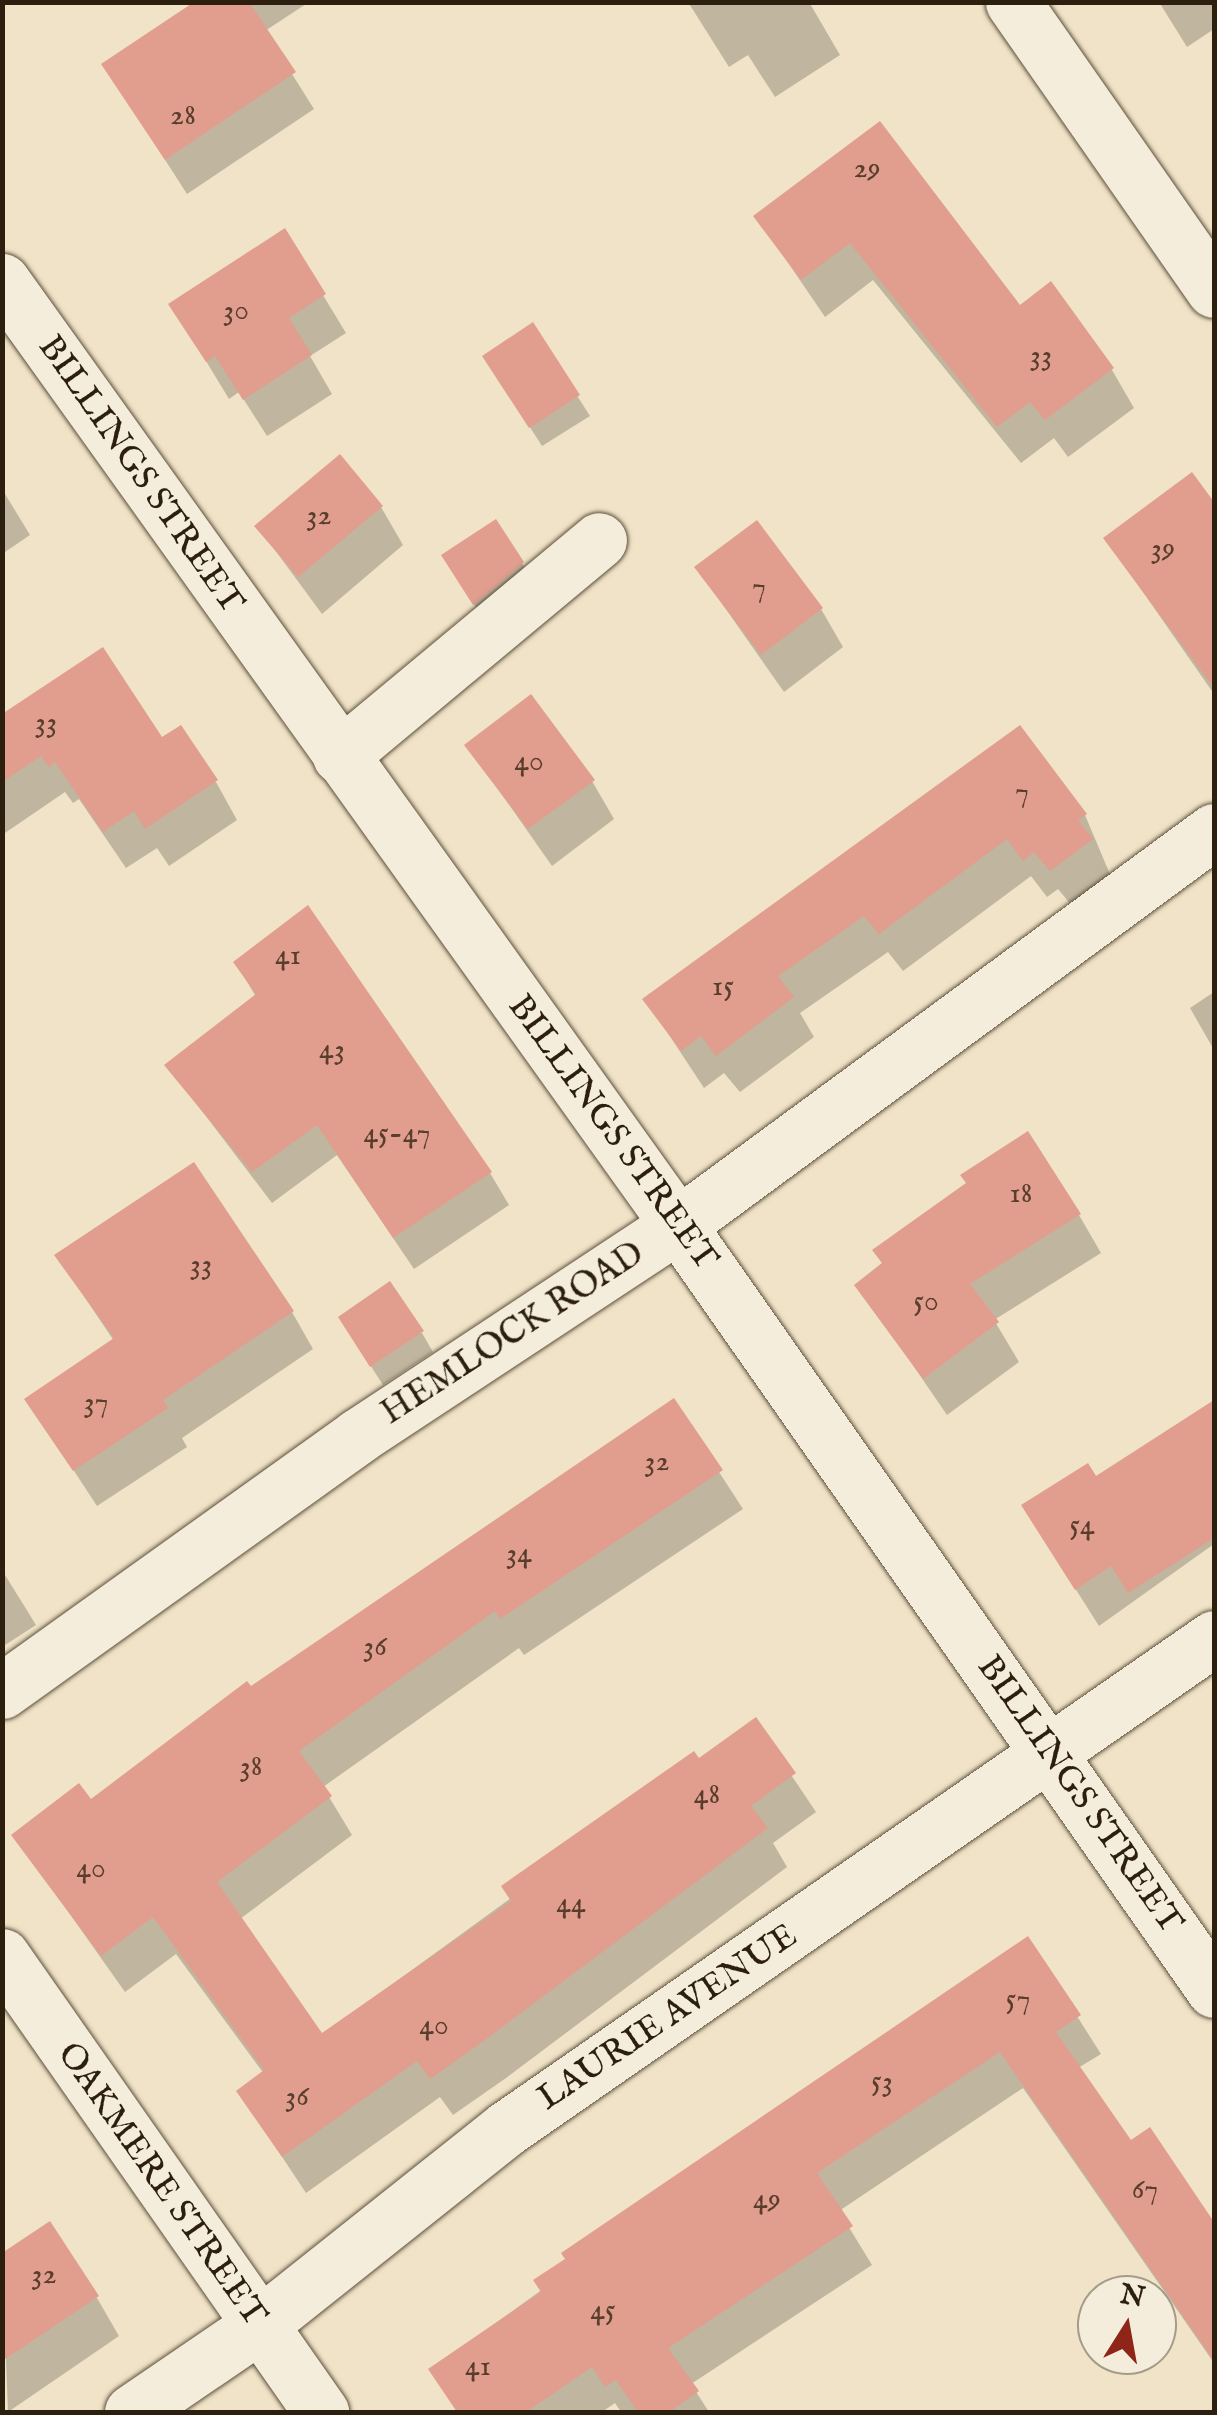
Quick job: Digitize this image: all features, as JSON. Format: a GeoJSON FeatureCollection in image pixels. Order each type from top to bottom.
{"type":"FeatureCollection","features":[{"type":"Feature","properties":{"kind":"street"},"geometry":{"type":"LineString","coordinates":[[1013,2],[1214,290]]}},
{"type":"Feature","properties":{"kind":"street","name":"BILLINGS STREET"},"geometry":{"type":"LineString","coordinates":[[2,281],[678,1225],[1214,1990]]}},
{"type":"Feature","properties":{"kind":"street"},"geometry":{"type":"LineString","coordinates":[[340,756],[599,540]]}},
{"type":"Feature","properties":{"kind":"street","name":"HEMLOCK ROAD"},"geometry":{"type":"LineString","coordinates":[[2,1691],[358,1436],[678,1225],[1214,832]]}},
{"type":"Feature","properties":{"kind":"street","name":"LAURIE AVENUE"},"geometry":{"type":"LineString","coordinates":[[132,2412],[258,2326],[508,2128],[1052,1756],[1214,1638]]}},
{"type":"Feature","properties":{"kind":"street","name":"OAKMERE STREET"},"geometry":{"type":"LineString","coordinates":[[2,1956],[321,2412]]}},
{"type":"Feature","properties":{"kind":"building"},"geometry":{"type":"Polygon","coordinates":[[[194,2],[249,2],[296,72],[165,160],[101,64],[194,2]]]}},
{"type":"Feature","properties":{"kind":"building"},"geometry":{"type":"Polygon","coordinates":[[[880,121],[1020,305],[1051,281],[1114,368],[1045,420],[1030,402],[997,427],[850,243],[801,280],[753,216],[880,121]]]}},
{"type":"Feature","properties":{"kind":"building"},"geometry":{"type":"Polygon","coordinates":[[[285,228],[326,294],[289,318],[312,355],[243,400],[215,356],[206,362],[168,304],[285,228]]]}},
{"type":"Feature","properties":{"kind":"building"},"geometry":{"type":"Polygon","coordinates":[[[533,322],[580,395],[529,428],[482,356],[533,322]]]}},
{"type":"Feature","properties":{"kind":"building"},"geometry":{"type":"Polygon","coordinates":[[[340,454],[383,506],[298,577],[254,526],[340,454]]]}},
{"type":"Feature","properties":{"kind":"building"},"geometry":{"type":"Polygon","coordinates":[[[1192,472],[1214,502],[1214,688],[1103,538],[1192,472]]]}},
{"type":"Feature","properties":{"kind":"building"},"geometry":{"type":"Polygon","coordinates":[[[496,519],[524,562],[473,605],[441,555],[496,519]]]}},
{"type":"Feature","properties":{"kind":"building"},"geometry":{"type":"Polygon","coordinates":[[[757,520],[823,608],[761,655],[694,567],[757,520]]]}},
{"type":"Feature","properties":{"kind":"building"},"geometry":{"type":"Polygon","coordinates":[[[103,647],[162,737],[181,725],[218,780],[145,829],[134,811],[103,832],[55,762],[49,767],[41,756],[2,782],[2,714],[103,647]]]}},
{"type":"Feature","properties":{"kind":"building"},"geometry":{"type":"Polygon","coordinates":[[[531,694],[595,780],[528,829],[464,745],[531,694]]]}},
{"type":"Feature","properties":{"kind":"building"},"geometry":{"type":"Polygon","coordinates":[[[1020,725],[1087,814],[1078,820],[1093,839],[1050,871],[1034,852],[1023,861],[1007,839],[879,934],[864,916],[778,976],[794,997],[716,1056],[701,1036],[681,1051],[642,999],[1020,725]]]}},
{"type":"Feature","properties":{"kind":"building"},"geometry":{"type":"Polygon","coordinates":[[[308,905],[492,1172],[393,1238],[317,1125],[252,1172],[164,1065],[256,994],[233,962],[308,905]]]}},
{"type":"Feature","properties":{"kind":"building"},"geometry":{"type":"Polygon","coordinates":[[[1028,1131],[1081,1214],[970,1284],[999,1322],[923,1379],[854,1285],[882,1263],[872,1250],[966,1183],[960,1175],[1028,1131]]]}},
{"type":"Feature","properties":{"kind":"building"},"geometry":{"type":"Polygon","coordinates":[[[194,1162],[294,1311],[163,1400],[168,1408],[73,1471],[24,1399],[114,1338],[54,1255],[194,1162]]]}},
{"type":"Feature","properties":{"kind":"building"},"geometry":{"type":"Polygon","coordinates":[[[390,1281],[424,1331],[370,1367],[338,1317],[390,1281]]]}},
{"type":"Feature","properties":{"kind":"building"},"geometry":{"type":"Polygon","coordinates":[[[674,1398],[723,1470],[500,1619],[495,1611],[299,1751],[332,1796],[217,1882],[322,2033],[511,1901],[501,1886],[694,1751],[699,1758],[756,1717],[796,1773],[751,1806],[768,1828],[430,2079],[417,2061],[282,2157],[236,2091],[264,2070],[153,1917],[101,1956],[11,1835],[79,1783],[91,1799],[247,1681],[251,1686],[674,1398]]]}},
{"type":"Feature","properties":{"kind":"building"},"geometry":{"type":"Polygon","coordinates":[[[1214,1400],[1214,1538],[1128,1593],[1111,1566],[1075,1590],[1021,1505],[1088,1463],[1096,1476],[1214,1400]]]}},
{"type":"Feature","properties":{"kind":"building"},"geometry":{"type":"Polygon","coordinates":[[[1028,1936],[1081,2015],[1056,2032],[1131,2140],[1150,2127],[1214,2222],[1214,2361],[1177,2308],[1177,2275],[1154,2275],[1000,2052],[817,2173],[853,2226],[668,2348],[699,2391],[669,2412],[638,2412],[616,2380],[605,2387],[592,2367],[526,2412],[457,2412],[428,2369],[541,2292],[533,2280],[565,2259],[561,2253],[1028,1936]]]}},
{"type":"Feature","properties":{"kind":"building"},"geometry":{"type":"Polygon","coordinates":[[[50,2221],[99,2296],[2,2361],[2,2253],[50,2221]]]}}]}
